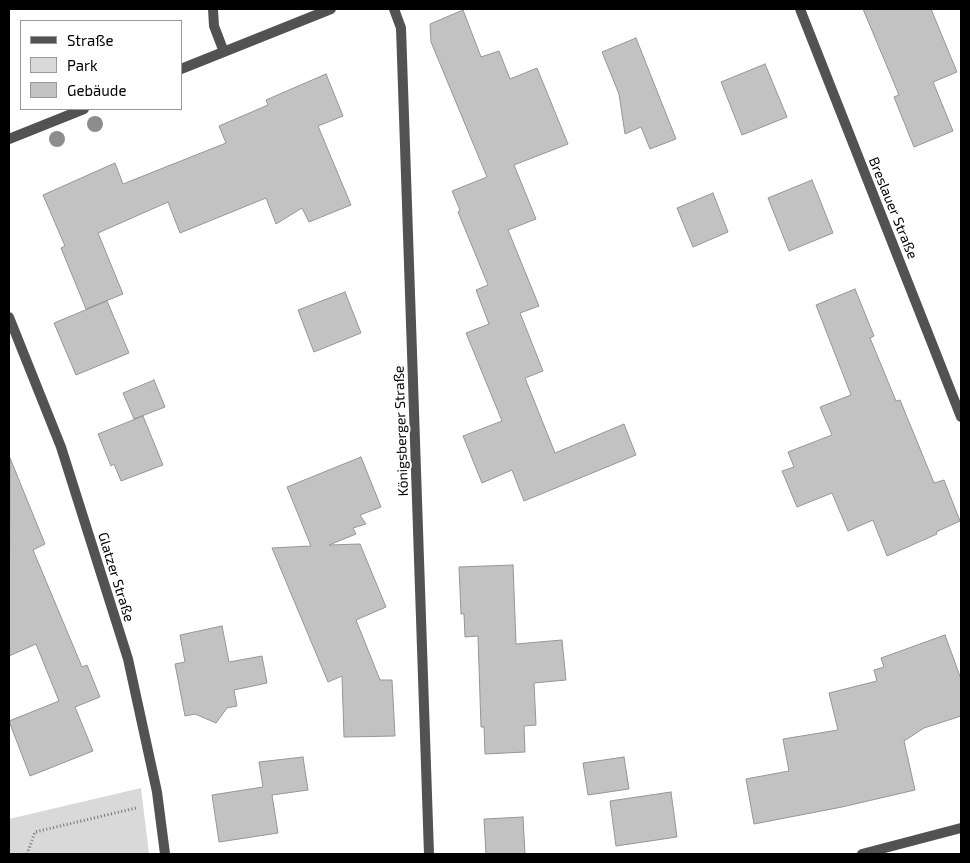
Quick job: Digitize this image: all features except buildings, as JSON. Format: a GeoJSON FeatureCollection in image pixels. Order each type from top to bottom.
{"type":"FeatureCollection","features":[{"type":"Feature","properties":{"kind":"street"},"geometry":{"type":"LineString","coordinates":[[213,9],[214,26],[224,52]]}},
{"type":"Feature","properties":{"kind":"street"},"geometry":{"type":"LineString","coordinates":[[182,69],[331,9]]}},
{"type":"Feature","properties":{"kind":"street","name":"Königsberger Straße"},"geometry":{"type":"LineString","coordinates":[[394,9],[401,28],[429,854]]}},
{"type":"Feature","properties":{"kind":"street","name":"Breslauer Straße"},"geometry":{"type":"LineString","coordinates":[[800,9],[961,417]]}},
{"type":"Feature","properties":{"kind":"street"},"geometry":{"type":"LineString","coordinates":[[9,139],[82,110]]}},
{"type":"Feature","properties":{"kind":"street","name":"Glatzer Straße"},"geometry":{"type":"LineString","coordinates":[[9,317],[61,447],[128,659],[158,802],[165,854]]}},
{"type":"Feature","properties":{"kind":"street"},"geometry":{"type":"LineString","coordinates":[[862,854],[961,828]]}},
{"type":"Feature","properties":{"kind":"path"},"geometry":{"type":"LineString","coordinates":[[27,854],[35,832],[158,802]]}},
{"type":"Feature","properties":{"kind":"green space"},"geometry":{"type":"Polygon","coordinates":[[[141,788],[149,854],[9,854],[9,819],[141,788]]]}}]}
